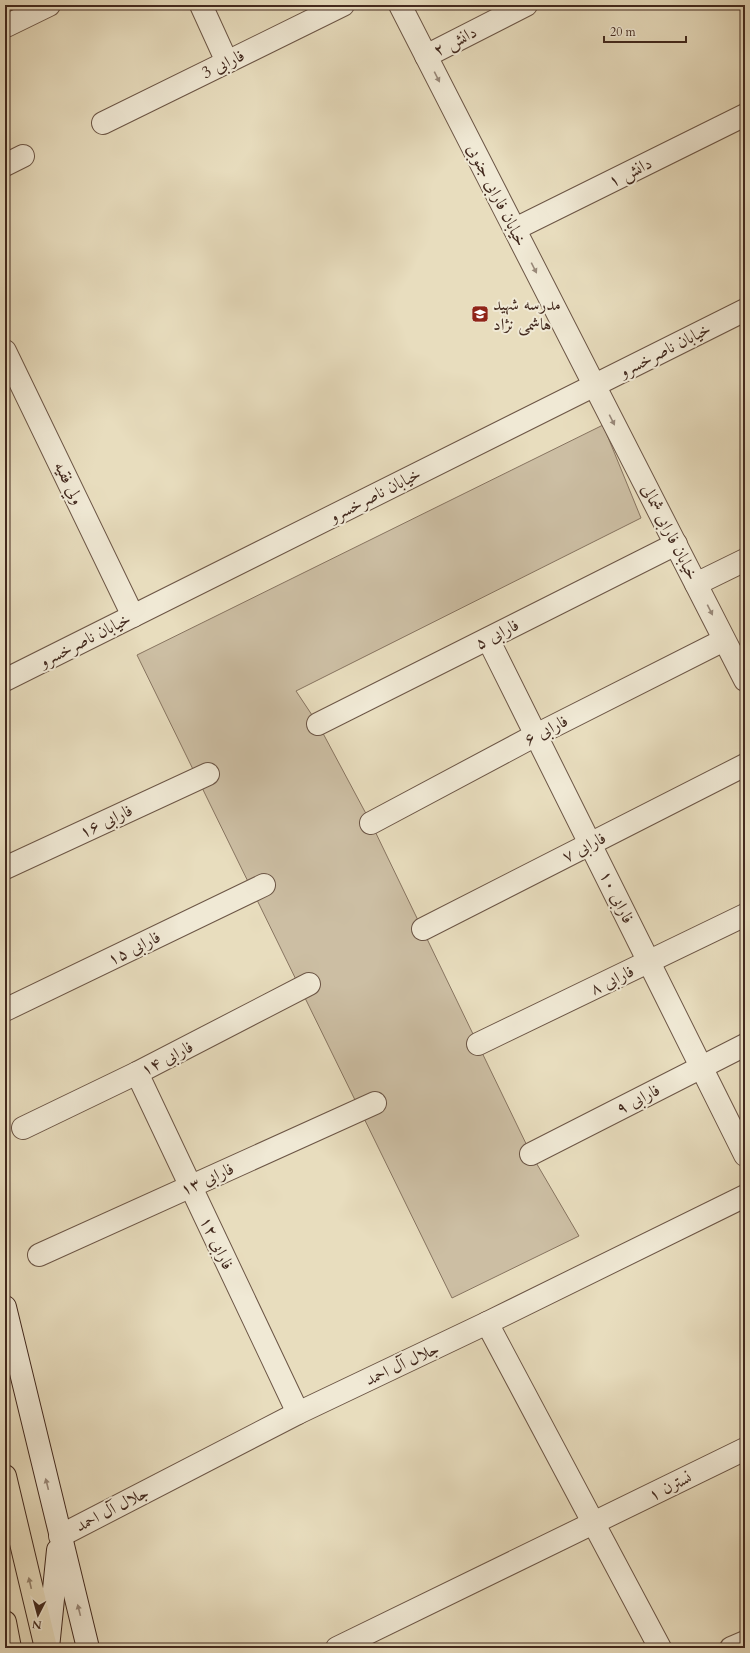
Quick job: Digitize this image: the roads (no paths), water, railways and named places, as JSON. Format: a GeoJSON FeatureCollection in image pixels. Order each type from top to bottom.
{"type":"FeatureCollection","features":[{"type":"Feature","properties":{"kind":"main road"},"geometry":{"type":"LineString","coordinates":[[5,1476],[47,1648]]}},
{"type":"Feature","properties":{"kind":"main road"},"geometry":{"type":"LineString","coordinates":[[5,1622],[10,1648]]}},
{"type":"Feature","properties":{"kind":"street"},"geometry":{"type":"LineString","coordinates":[[6,26],[49,5]]}},
{"type":"Feature","properties":{"kind":"street"},"geometry":{"type":"LineString","coordinates":[[201,5],[227,62]]}},
{"type":"Feature","properties":{"kind":"street","name":"فارابی 3"},"geometry":{"type":"LineString","coordinates":[[103,123],[343,5]]}},
{"type":"Feature","properties":{"kind":"street","name":"خیابان فارابی جنوبی"},"geometry":{"type":"LineString","coordinates":[[400,5],[594,385]]}},
{"type":"Feature","properties":{"kind":"street","name":"دانش ۲"},"geometry":{"type":"LineString","coordinates":[[426,56],[526,5]]}},
{"type":"Feature","properties":{"kind":"street","name":"دانش ۱"},"geometry":{"type":"LineString","coordinates":[[515,229],[745,115]]}},
{"type":"Feature","properties":{"kind":"street","name":"خیابان ناصرخسرو"},"geometry":{"type":"LineString","coordinates":[[5,680],[745,310]]}},
{"type":"Feature","properties":{"kind":"street","name":"ولي فقيه"},"geometry":{"type":"LineString","coordinates":[[5,351],[133,616]]}},
{"type":"Feature","properties":{"kind":"street","name":"خیابان فارابی شمالی"},"geometry":{"type":"LineString","coordinates":[[594,385],[745,680]]}},
{"type":"Feature","properties":{"kind":"street","name":"فارابی ۵"},"geometry":{"type":"LineString","coordinates":[[318,724],[676,544]]}},
{"type":"Feature","properties":{"kind":"street"},"geometry":{"type":"LineString","coordinates":[[696,584],[745,560]]}},
{"type":"Feature","properties":{"kind":"street","name":"فارابی ۱۰"},"geometry":{"type":"LineString","coordinates":[[488,639],[745,1155]]}},
{"type":"Feature","properties":{"kind":"street","name":"فارابی ۶"},"geometry":{"type":"LineString","coordinates":[[371,823],[536,735],[722,641]]}},
{"type":"Feature","properties":{"kind":"street","name":"فارابی ۷"},"geometry":{"type":"LineString","coordinates":[[423,929],[590,843],[745,766]]}},
{"type":"Feature","properties":{"kind":"street","name":"فارابی ۱۶"},"geometry":{"type":"LineString","coordinates":[[5,868],[208,774]]}},
{"type":"Feature","properties":{"kind":"street","name":"فارابی ۱۵"},"geometry":{"type":"LineString","coordinates":[[5,1010],[264,885]]}},
{"type":"Feature","properties":{"kind":"street","name":"فارابی ۸"},"geometry":{"type":"LineString","coordinates":[[478,1044],[745,915]]}},
{"type":"Feature","properties":{"kind":"street","name":"فارابی ۱۴"},"geometry":{"type":"LineString","coordinates":[[23,1128],[137,1073],[310,984]]}},
{"type":"Feature","properties":{"kind":"street","name":"فارابی ۹"},"geometry":{"type":"LineString","coordinates":[[531,1154],[745,1045]]}},
{"type":"Feature","properties":{"kind":"street","name":"فارابی ۱۲"},"geometry":{"type":"LineString","coordinates":[[137,1073],[298,1413]]}},
{"type":"Feature","properties":{"kind":"street","name":"فارابی ۱۳"},"geometry":{"type":"LineString","coordinates":[[39,1255],[375,1104]]}},
{"type":"Feature","properties":{"kind":"street","name":"جلال آل احمد"},"geometry":{"type":"LineString","coordinates":[[60,1536],[298,1413],[487,1323],[745,1196]]}},
{"type":"Feature","properties":{"kind":"street"},"geometry":{"type":"LineString","coordinates":[[5,1308],[88,1648]]}},
{"type":"Feature","properties":{"kind":"street"},"geometry":{"type":"LineString","coordinates":[[487,1323],[660,1648]]}},
{"type":"Feature","properties":{"kind":"street","name":"نسترن ۱"},"geometry":{"type":"LineString","coordinates":[[337,1648],[745,1450]]}},
{"type":"Feature","properties":{"kind":"street"},"geometry":{"type":"LineString","coordinates":[[47,1648],[60,1536]]}},
{"type":"Feature","properties":{"kind":"street"},"geometry":{"type":"LineString","coordinates":[[731,1648],[745,1642]]}},
{"type":"Feature","properties":{"kind":"place","name":"مدرسه شهید ه‍اشمی نژاد"},"geometry":{"type":"Point","coordinates":[480,314]}}]}
